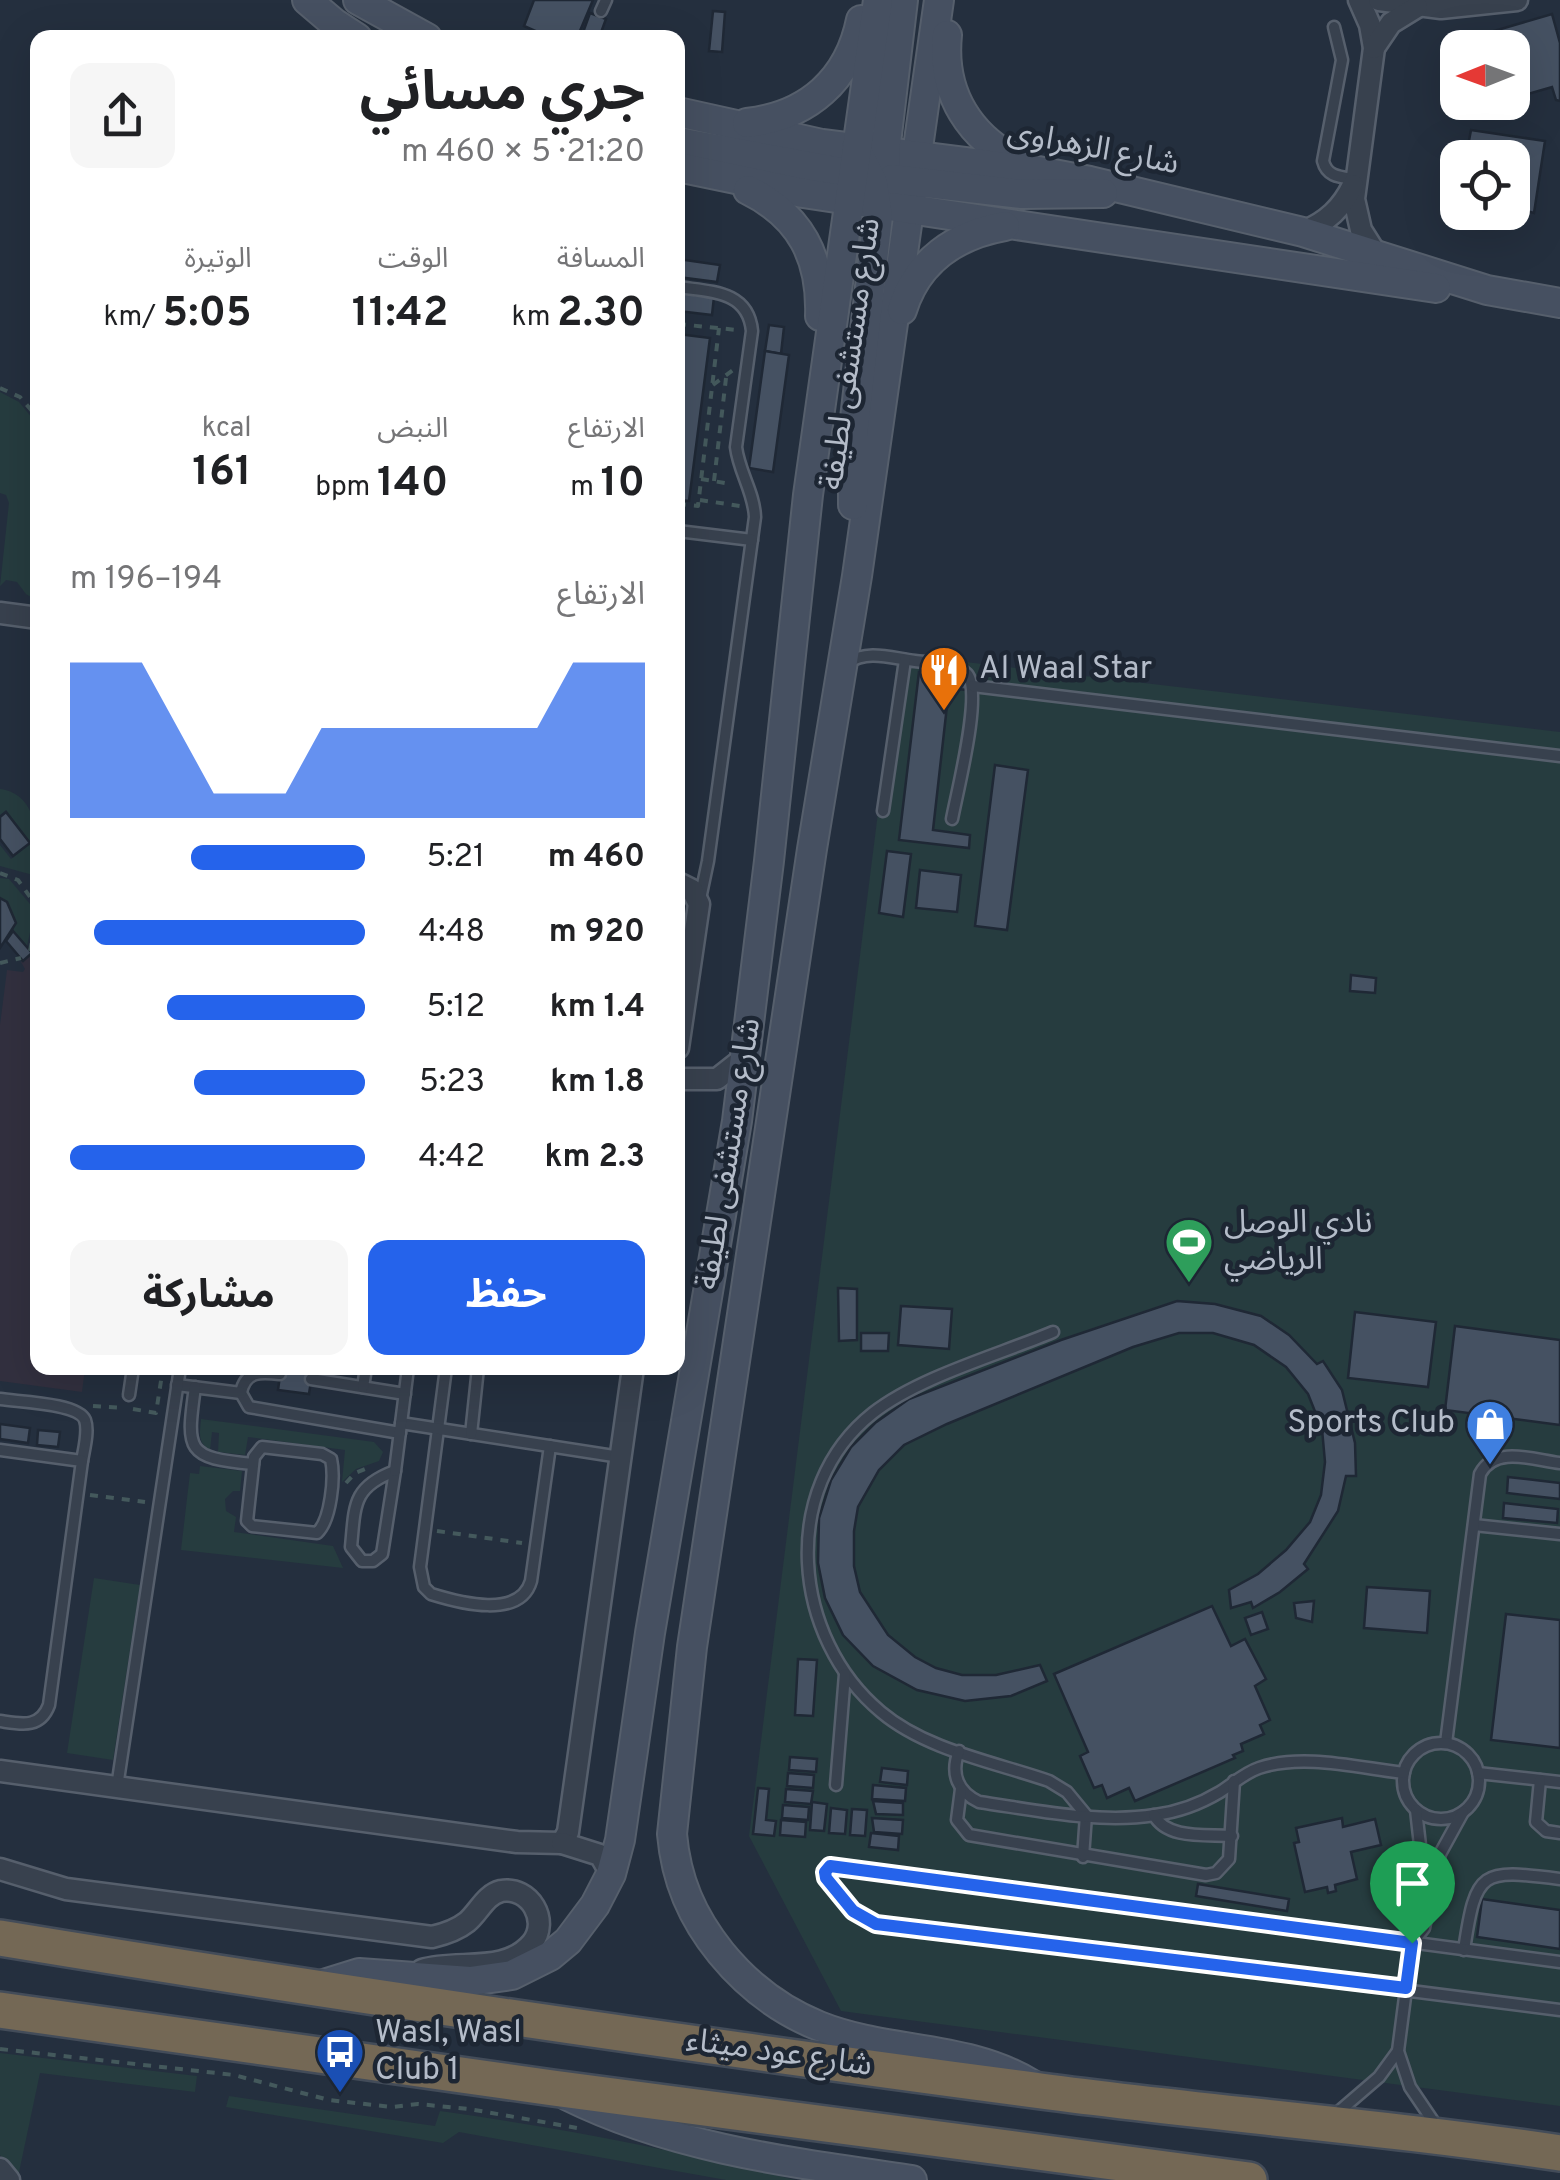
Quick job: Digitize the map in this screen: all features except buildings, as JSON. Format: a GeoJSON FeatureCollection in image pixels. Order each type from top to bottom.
{"type":"FeatureCollection","features":[{"type":"Feature","properties":{"kind":"highway","name":"شارع عود ميثاء"},"geometry":{"type":"LineString","coordinates":[[0,1938],[313,1988],[1043,2092],[1444,2136],[1560,2153]]}},
{"type":"Feature","properties":{"kind":"highway","name":"شارع عود ميثاء"},"geometry":{"type":"LineString","coordinates":[[0,2010],[1231,2179]]}},
{"type":"Feature","properties":{"kind":"main road"},"geometry":{"type":"LineString","coordinates":[[307,0],[347,30]]}},
{"type":"Feature","properties":{"kind":"main road"},"geometry":{"type":"LineString","coordinates":[[358,0],[412,30]]}},
{"type":"Feature","properties":{"kind":"main road"},"geometry":{"type":"LineString","coordinates":[[726,124],[777,117],[820,96],[844,70],[852,54],[865,0]]}},
{"type":"Feature","properties":{"kind":"main road","name":"شارع مستشفى لطيفة"},"geometry":{"type":"LineString","coordinates":[[878,0],[888,346],[851,653],[814,831],[692,1647],[672,1834],[674,1858],[688,1902],[712,1942],[759,1993],[822,2028],[989,2062],[1043,2092]]}},
{"type":"Feature","properties":{"kind":"main road"},"geometry":{"type":"LineString","coordinates":[[858,576],[853,529],[853,436],[903,0]]}},
{"type":"Feature","properties":{"kind":"main road","name":"شارع مستشفى لطيفة"},"geometry":{"type":"LineString","coordinates":[[313,1988],[359,1973],[470,1981],[512,1975],[532,1967],[568,1941],[596,1905],[611,1874],[620,1840],[650,1633],[737,1120],[824,378],[881,176],[938,0]]}},
{"type":"Feature","properties":{"kind":"main road"},"geometry":{"type":"LineString","coordinates":[[950,0],[945,54],[953,98],[970,124],[994,148],[1038,171]]}},
{"type":"Feature","properties":{"kind":"main road","name":"شارع الزهراوى"},"geometry":{"type":"LineString","coordinates":[[685,114],[1026,224],[1332,274],[1487,290]]}},
{"type":"Feature","properties":{"kind":"main road"},"geometry":{"type":"LineString","coordinates":[[685,143],[881,176],[1056,196],[1124,189]]}},
{"type":"Feature","properties":{"kind":"main road","name":"شارع الزهراوى"},"geometry":{"type":"LineString","coordinates":[[685,169],[724,178],[1038,171],[1303,232],[1487,290],[1560,303]]}},
{"type":"Feature","properties":{"kind":"main road"},"geometry":{"type":"LineString","coordinates":[[724,178],[781,210],[812,252],[821,292],[819,354],[824,378]]}},
{"type":"Feature","properties":{"kind":"main road"},"geometry":{"type":"LineString","coordinates":[[888,346],[913,282],[936,254],[978,232],[1026,224]]}},
{"type":"Feature","properties":{"kind":"main road"},"geometry":{"type":"LineString","coordinates":[[650,1633],[654,1647],[664,1656],[677,1657],[692,1647]]}},
{"type":"Feature","properties":{"kind":"main road"},"geometry":{"type":"LineString","coordinates":[[553,2088],[600,2112],[701,2144],[912,2180]]}},
{"type":"Feature","properties":{"kind":"street"},"geometry":{"type":"LineString","coordinates":[[1359,0],[1370,25],[1374,48],[1354,181],[1361,230],[1378,257]]}},
{"type":"Feature","properties":{"kind":"street"},"geometry":{"type":"LineString","coordinates":[[1379,0],[1417,7],[1464,8],[1518,0]]}},
{"type":"Feature","properties":{"kind":"street"},"geometry":{"type":"LineString","coordinates":[[1374,48],[1391,23],[1417,7]]}},
{"type":"Feature","properties":{"kind":"street"},"geometry":{"type":"LineString","coordinates":[[1303,232],[1339,208],[1354,181]]}},
{"type":"Feature","properties":{"kind":"street"},"geometry":{"type":"LineString","coordinates":[[0,613],[30,617]]}},
{"type":"Feature","properties":{"kind":"street"},"geometry":{"type":"LineString","coordinates":[[685,886],[692,890],[699,904],[685,1000]]}},
{"type":"Feature","properties":{"kind":"street"},"geometry":{"type":"LineString","coordinates":[[685,1080],[718,1079],[745,1057]]}},
{"type":"Feature","properties":{"kind":"street"},"geometry":{"type":"LineString","coordinates":[[685,1080],[720,1096],[737,1120]]}},
{"type":"Feature","properties":{"kind":"street"},"geometry":{"type":"LineString","coordinates":[[562,1843],[568,1832],[632,1375]]}},
{"type":"Feature","properties":{"kind":"street"},"geometry":{"type":"LineString","coordinates":[[0,1771],[516,1842],[562,1843],[600,1855],[611,1874]]}},
{"type":"Feature","properties":{"kind":"street"},"geometry":{"type":"LineString","coordinates":[[0,1869],[66,1889],[432,1937],[458,1928],[484,1901],[501,1892],[520,1894],[535,1907],[539,1916],[536,1936],[510,1959],[494,1964],[439,1966],[406,1976]]}},
{"type":"Feature","properties":{"kind":"street"},"geometry":{"type":"LineString","coordinates":[[0,2169],[10,2180]]}},
{"type":"Feature","properties":{"kind":"lane"},"geometry":{"type":"LineString","coordinates":[[1334,27],[1342,60],[1323,161],[1333,175],[1354,181]]}},
{"type":"Feature","properties":{"kind":"lane"},"geometry":{"type":"LineString","coordinates":[[685,288],[732,297],[749,314],[751,339],[736,448],[755,508],[711,842],[699,904]]}},
{"type":"Feature","properties":{"kind":"lane"},"geometry":{"type":"LineString","coordinates":[[685,532],[752,540]]}},
{"type":"Feature","properties":{"kind":"lane"},"geometry":{"type":"LineString","coordinates":[[851,653],[958,668],[973,686],[1560,756]]}},
{"type":"Feature","properties":{"kind":"lane"},"geometry":{"type":"LineString","coordinates":[[884,811],[905,660]]}},
{"type":"Feature","properties":{"kind":"lane"},"geometry":{"type":"LineString","coordinates":[[952,819],[973,686]]}},
{"type":"Feature","properties":{"kind":"lane"},"geometry":{"type":"LineString","coordinates":[[1053,1332],[896,1398],[862,1424],[835,1455],[821,1480],[812,1506],[806,1561],[815,1612],[845,1674],[881,1713],[908,1731],[1058,1786],[1074,1798],[1086,1815],[1084,1857]]}},
{"type":"Feature","properties":{"kind":"lane"},"geometry":{"type":"LineString","coordinates":[[129,1395],[131,1375]]}},
{"type":"Feature","properties":{"kind":"lane"},"geometry":{"type":"LineString","coordinates":[[117,1787],[179,1375]]}},
{"type":"Feature","properties":{"kind":"lane"},"geometry":{"type":"LineString","coordinates":[[253,1375],[241,1392],[245,1403],[254,1410],[438,1429],[621,1457]]}},
{"type":"Feature","properties":{"kind":"lane"},"geometry":{"type":"LineString","coordinates":[[363,1387],[365,1375]]}},
{"type":"Feature","properties":{"kind":"lane"},"geometry":{"type":"LineString","coordinates":[[395,1471],[373,1479],[358,1497],[351,1547],[362,1560],[378,1558],[384,1548],[395,1471],[407,1375]]}},
{"type":"Feature","properties":{"kind":"lane"},"geometry":{"type":"LineString","coordinates":[[445,1375],[420,1578],[424,1587],[441,1597],[506,1606],[523,1598],[531,1581],[550,1446]]}},
{"type":"Feature","properties":{"kind":"lane"},"geometry":{"type":"LineString","coordinates":[[470,1434],[477,1375]]}},
{"type":"Feature","properties":{"kind":"lane"},"geometry":{"type":"LineString","coordinates":[[311,1379],[405,1394]]}},
{"type":"Feature","properties":{"kind":"lane"},"geometry":{"type":"LineString","coordinates":[[177,1385],[241,1392]]}},
{"type":"Feature","properties":{"kind":"lane"},"geometry":{"type":"LineString","coordinates":[[196,1387],[189,1434],[193,1445],[211,1459],[253,1464]]}},
{"type":"Feature","properties":{"kind":"lane"},"geometry":{"type":"LineString","coordinates":[[0,1400],[70,1408],[81,1414],[86,1426],[45,1714],[29,1724],[0,1720]]}},
{"type":"Feature","properties":{"kind":"lane"},"geometry":{"type":"LineString","coordinates":[[268,1447],[322,1454],[331,1459],[329,1497],[321,1530],[309,1534],[250,1524],[246,1518],[253,1464],[256,1451],[268,1447]]}},
{"type":"Feature","properties":{"kind":"lane"},"geometry":{"type":"LineString","coordinates":[[0,1450],[82,1461]]}},
{"type":"Feature","properties":{"kind":"lane"},"geometry":{"type":"LineString","coordinates":[[1446,1743],[1480,1474],[1489,1462],[1504,1456],[1560,1463]]}},
{"type":"Feature","properties":{"kind":"lane"},"geometry":{"type":"LineString","coordinates":[[1474,1525],[1560,1534]]}},
{"type":"Feature","properties":{"kind":"lane"},"geometry":{"type":"LineString","coordinates":[[836,1785],[845,1674]]}},
{"type":"Feature","properties":{"kind":"lane"},"geometry":{"type":"LineString","coordinates":[[1412,1943],[1424,1928],[1440,1854],[1476,1794],[1478,1773],[1466,1753],[1446,1743],[1430,1744],[1416,1752],[1404,1772],[1405,1793],[1416,1810],[1422,1839],[1408,1925],[1412,1943],[1398,2051],[1410,2087],[1444,2136]]}},
{"type":"Feature","properties":{"kind":"lane"},"geometry":{"type":"LineString","coordinates":[[959,1751],[954,1771],[961,1789],[957,1820],[970,1835],[1206,1875],[1224,1867],[1229,1859],[1234,1781]]}},
{"type":"Feature","properties":{"kind":"lane"},"geometry":{"type":"LineString","coordinates":[[961,1789],[979,1802],[1106,1818],[1154,1816],[1206,1800],[1260,1768],[1288,1763],[1404,1772]]}},
{"type":"Feature","properties":{"kind":"lane"},"geometry":{"type":"LineString","coordinates":[[1478,1773],[1560,1782]]}},
{"type":"Feature","properties":{"kind":"lane"},"geometry":{"type":"LineString","coordinates":[[1540,1780],[1536,1822],[1546,1831],[1560,1832]]}},
{"type":"Feature","properties":{"kind":"lane"},"geometry":{"type":"LineString","coordinates":[[1416,1810],[1435,1818],[1464,1810]]}},
{"type":"Feature","properties":{"kind":"lane"},"geometry":{"type":"LineString","coordinates":[[1154,1816],[1160,1826],[1173,1832],[1232,1836]]}},
{"type":"Feature","properties":{"kind":"lane"},"geometry":{"type":"LineString","coordinates":[[1560,1962],[834,1866],[825,1872],[853,1911],[876,1924],[1560,2010]]}},
{"type":"Feature","properties":{"kind":"lane"},"geometry":{"type":"LineString","coordinates":[[1464,1950],[1473,1896],[1483,1882],[1506,1872],[1560,1879]]}},
{"type":"Feature","properties":{"kind":"lane"},"geometry":{"type":"LineString","coordinates":[[1323,2124],[1379,2077],[1398,2051]]}},
{"type":"Feature","properties":{"kind":"lane"},"geometry":{"type":"LineString","coordinates":[[816,2166],[856,2180]]}},
{"type":"Feature","properties":{"kind":"path"},"geometry":{"type":"LineString","coordinates":[[685,325],[738,330],[738,342]]}},
{"type":"Feature","properties":{"kind":"path"},"geometry":{"type":"LineString","coordinates":[[685,505],[698,506],[720,328]]}},
{"type":"Feature","properties":{"kind":"path"},"geometry":{"type":"LineString","coordinates":[[713,385],[726,378],[735,365]]}},
{"type":"Feature","properties":{"kind":"path"},"geometry":{"type":"LineString","coordinates":[[714,481],[726,378]]}},
{"type":"Feature","properties":{"kind":"path"},"geometry":{"type":"LineString","coordinates":[[0,388],[20,397],[30,409]]}},
{"type":"Feature","properties":{"kind":"path"},"geometry":{"type":"LineString","coordinates":[[708,422],[720,424]]}},
{"type":"Feature","properties":{"kind":"path"},"geometry":{"type":"LineString","coordinates":[[701,480],[730,484],[736,492],[735,505]]}},
{"type":"Feature","properties":{"kind":"path"},"geometry":{"type":"LineString","coordinates":[[699,500],[755,508]]}},
{"type":"Feature","properties":{"kind":"path"},"geometry":{"type":"LineString","coordinates":[[0,873],[18,880],[30,898]]}},
{"type":"Feature","properties":{"kind":"path"},"geometry":{"type":"LineString","coordinates":[[0,963],[21,958]]}},
{"type":"Feature","properties":{"kind":"path"},"geometry":{"type":"LineString","coordinates":[[344,1488],[355,1473],[376,1464]]}},
{"type":"Feature","properties":{"kind":"path"},"geometry":{"type":"LineString","coordinates":[[78,1494],[160,1504]]}},
{"type":"Feature","properties":{"kind":"path"},"geometry":{"type":"LineString","coordinates":[[0,2050],[234,2075],[328,2100],[469,2109],[584,2129]]}},
{"type":"Feature","properties":{"kind":"shaded area"},"geometry":{"type":"Polygon","coordinates":[[[30,955],[30,1375],[84,1375],[82,1392],[0,1381],[0,1025],[7,970],[23,972],[21,962],[30,955]]]}},
{"type":"Feature","properties":{"kind":"green space"},"geometry":{"type":"Polygon","coordinates":[[[0,392],[19,402],[30,415],[30,597],[17,582],[6,580],[0,586],[9,503],[6,495],[0,493],[0,392]]]}},
{"type":"Feature","properties":{"kind":"green space","name":"نادي الوصل الرياضي"},"geometry":{"type":"Polygon","coordinates":[[[898,654],[1560,732],[1560,2106],[841,2011],[749,1836],[898,654]]]}},
{"type":"Feature","properties":{"kind":"green space"},"geometry":{"type":"Polygon","coordinates":[[[0,789],[23,800],[30,810],[30,842],[6,810],[0,815],[0,789]]]}},
{"type":"Feature","properties":{"kind":"green space"},"geometry":{"type":"Polygon","coordinates":[[[30,844],[30,874],[0,866],[0,845],[11,859],[30,844]]]}},
{"type":"Feature","properties":{"kind":"green space"},"geometry":{"type":"Polygon","coordinates":[[[0,878],[9,879],[30,904],[27,946],[13,931],[16,922],[7,902],[0,898],[0,878]]]}},
{"type":"Feature","properties":{"kind":"green space"},"geometry":{"type":"Polygon","coordinates":[[[201,1419],[374,1442],[383,1452],[379,1461],[356,1469],[342,1482],[345,1450],[248,1437],[245,1455],[218,1452],[219,1433],[212,1432],[210,1450],[203,1444],[201,1419]]]}},
{"type":"Feature","properties":{"kind":"green space"},"geometry":{"type":"Polygon","coordinates":[[[200,1466],[242,1471],[240,1491],[233,1491],[225,1499],[226,1511],[236,1517],[234,1532],[333,1546],[343,1568],[181,1550],[190,1473],[199,1474],[200,1466]]]}},
{"type":"Feature","properties":{"kind":"green space"},"geometry":{"type":"Polygon","coordinates":[[[94,1578],[140,1585],[113,1760],[67,1753],[94,1578]]]}},
{"type":"Feature","properties":{"kind":"green space"},"geometry":{"type":"Polygon","coordinates":[[[0,2053],[197,2076],[195,2092],[40,2073],[18,2177],[0,2155],[0,2053]]]}},
{"type":"Feature","properties":{"kind":"green space"},"geometry":{"type":"Polygon","coordinates":[[[229,2096],[435,2126],[440,2111],[663,2149],[795,2180],[726,2180],[459,2132],[443,2143],[226,2107],[229,2096]]]}},
{"type":"Feature","properties":{"kind":"place","name":"Al Waal Star"},"geometry":{"type":"Point","coordinates":[944,712]}},
{"type":"Feature","properties":{"kind":"place","name":"نادي الوصل الرياضي"},"geometry":{"type":"Point","coordinates":[1189,1284]}},
{"type":"Feature","properties":{"kind":"place","name":"Sports Club"},"geometry":{"type":"Point","coordinates":[1490,1466]}},
{"type":"Feature","properties":{"kind":"place","name":"Wasl, Wasl Club 1"},"geometry":{"type":"Point","coordinates":[340,2094]}},
{"type":"Feature","properties":{"kind":"route"},"geometry":{"type":"LineString","coordinates":[[834,1866],[1412,1943],[1406,1988],[876,1924],[853,1911],[825,1872],[834,1866]]}}]}
